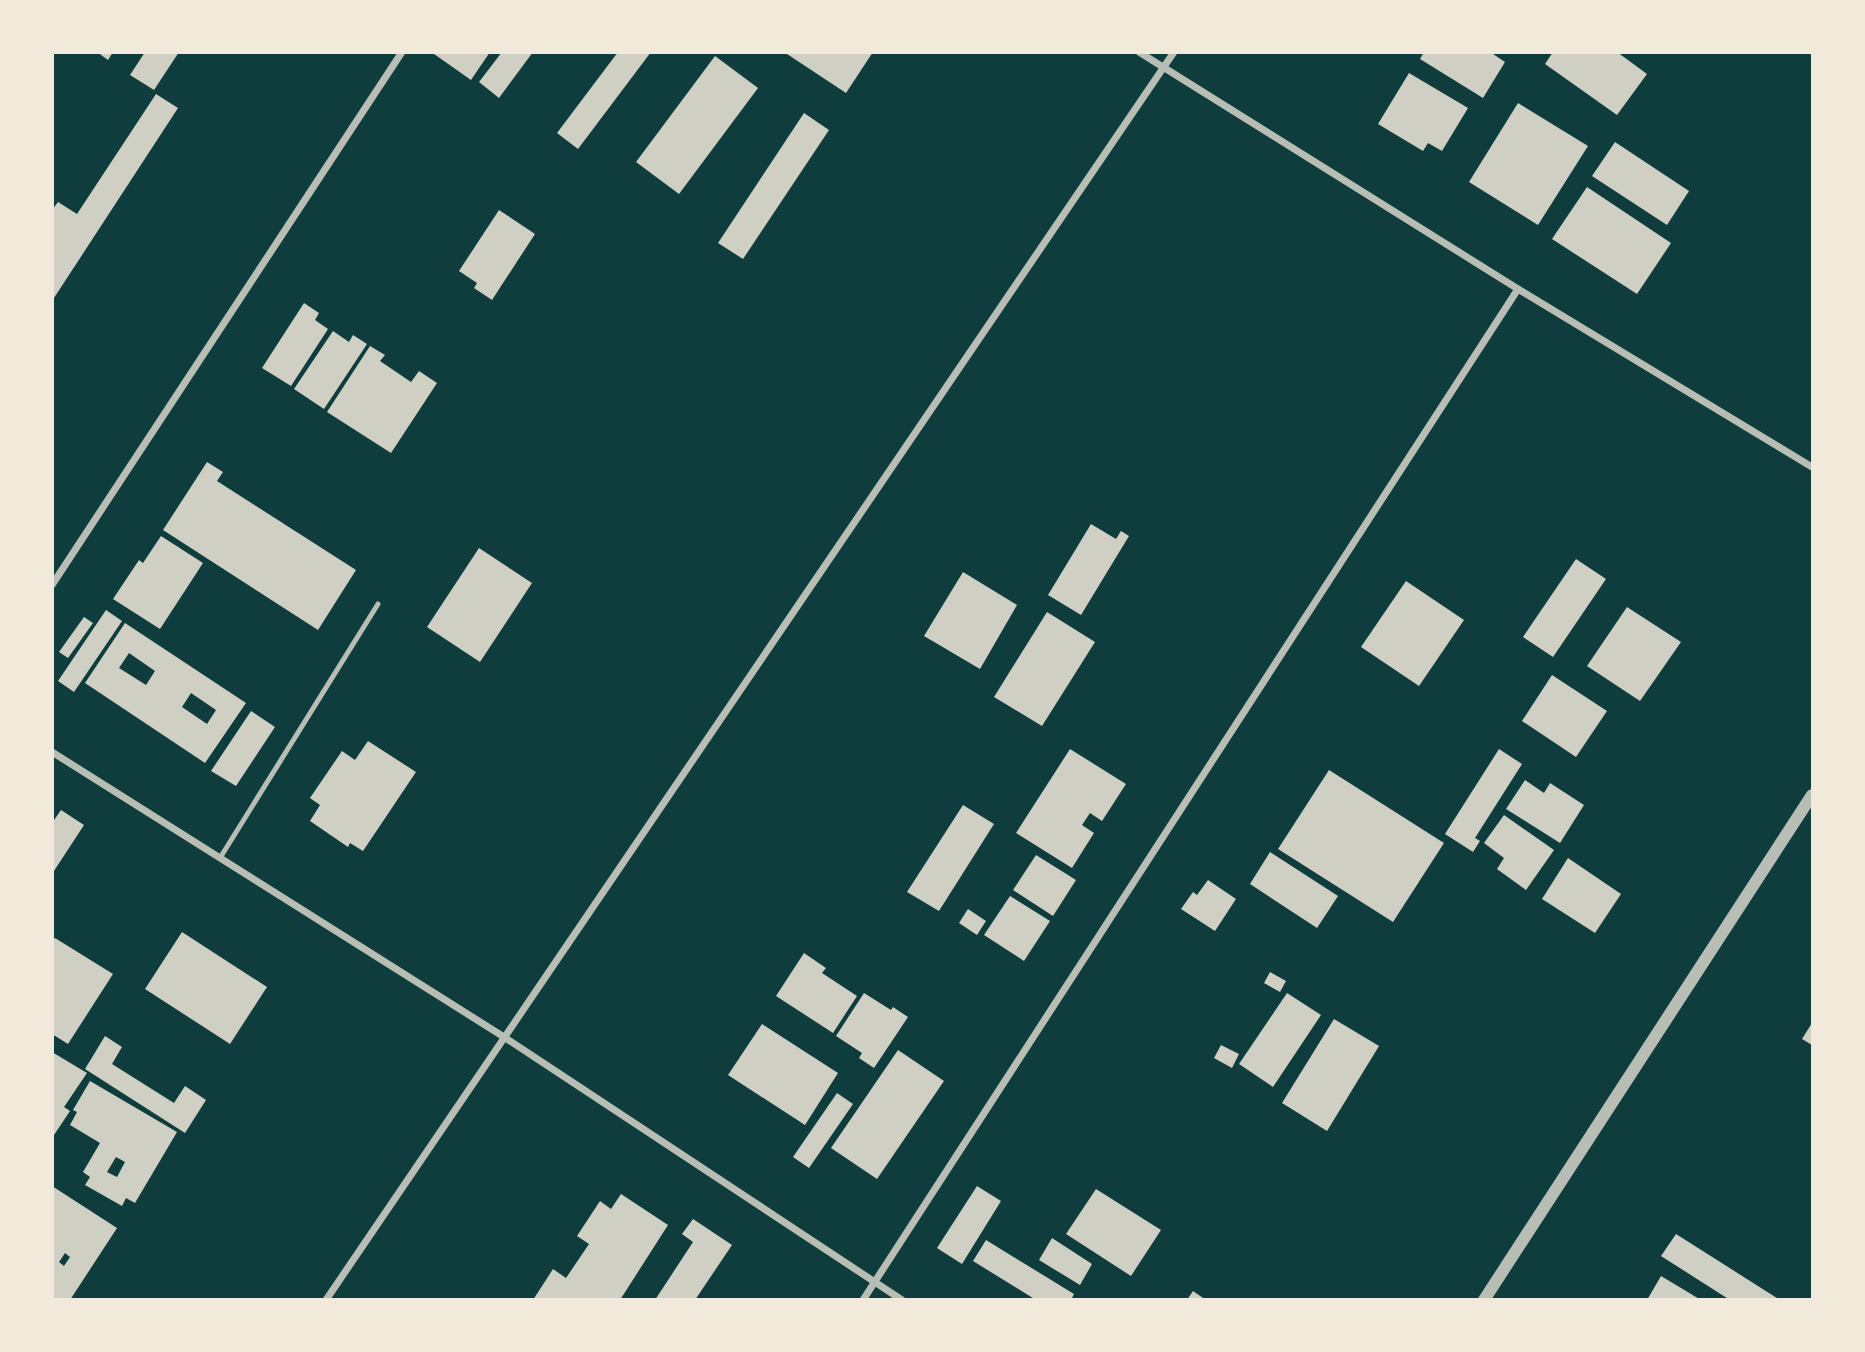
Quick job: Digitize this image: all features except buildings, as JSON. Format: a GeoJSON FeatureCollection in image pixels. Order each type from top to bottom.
{"type":"FeatureCollection","features":[{"type":"Feature","properties":{"kind":"street"},"geometry":{"type":"LineString","coordinates":[[52,585],[402,52]]}},
{"type":"Feature","properties":{"kind":"street"},"geometry":{"type":"LineString","coordinates":[[1139,52],[1518,289],[1812,467]]}},
{"type":"Feature","properties":{"kind":"street"},"geometry":{"type":"LineString","coordinates":[[326,1300],[1174,52]]}},
{"type":"Feature","properties":{"kind":"street"},"geometry":{"type":"LineString","coordinates":[[863,1300],[1518,289]]}},
{"type":"Feature","properties":{"kind":"street"},"geometry":{"type":"LineString","coordinates":[[52,752],[504,1037],[902,1300]]}},
{"type":"Feature","properties":{"kind":"street"},"geometry":{"type":"LineString","coordinates":[[1484,1300],[1812,795]]}},
{"type":"Feature","properties":{"kind":"lane"},"geometry":{"type":"LineString","coordinates":[[220,858],[378,604]]}}]}
